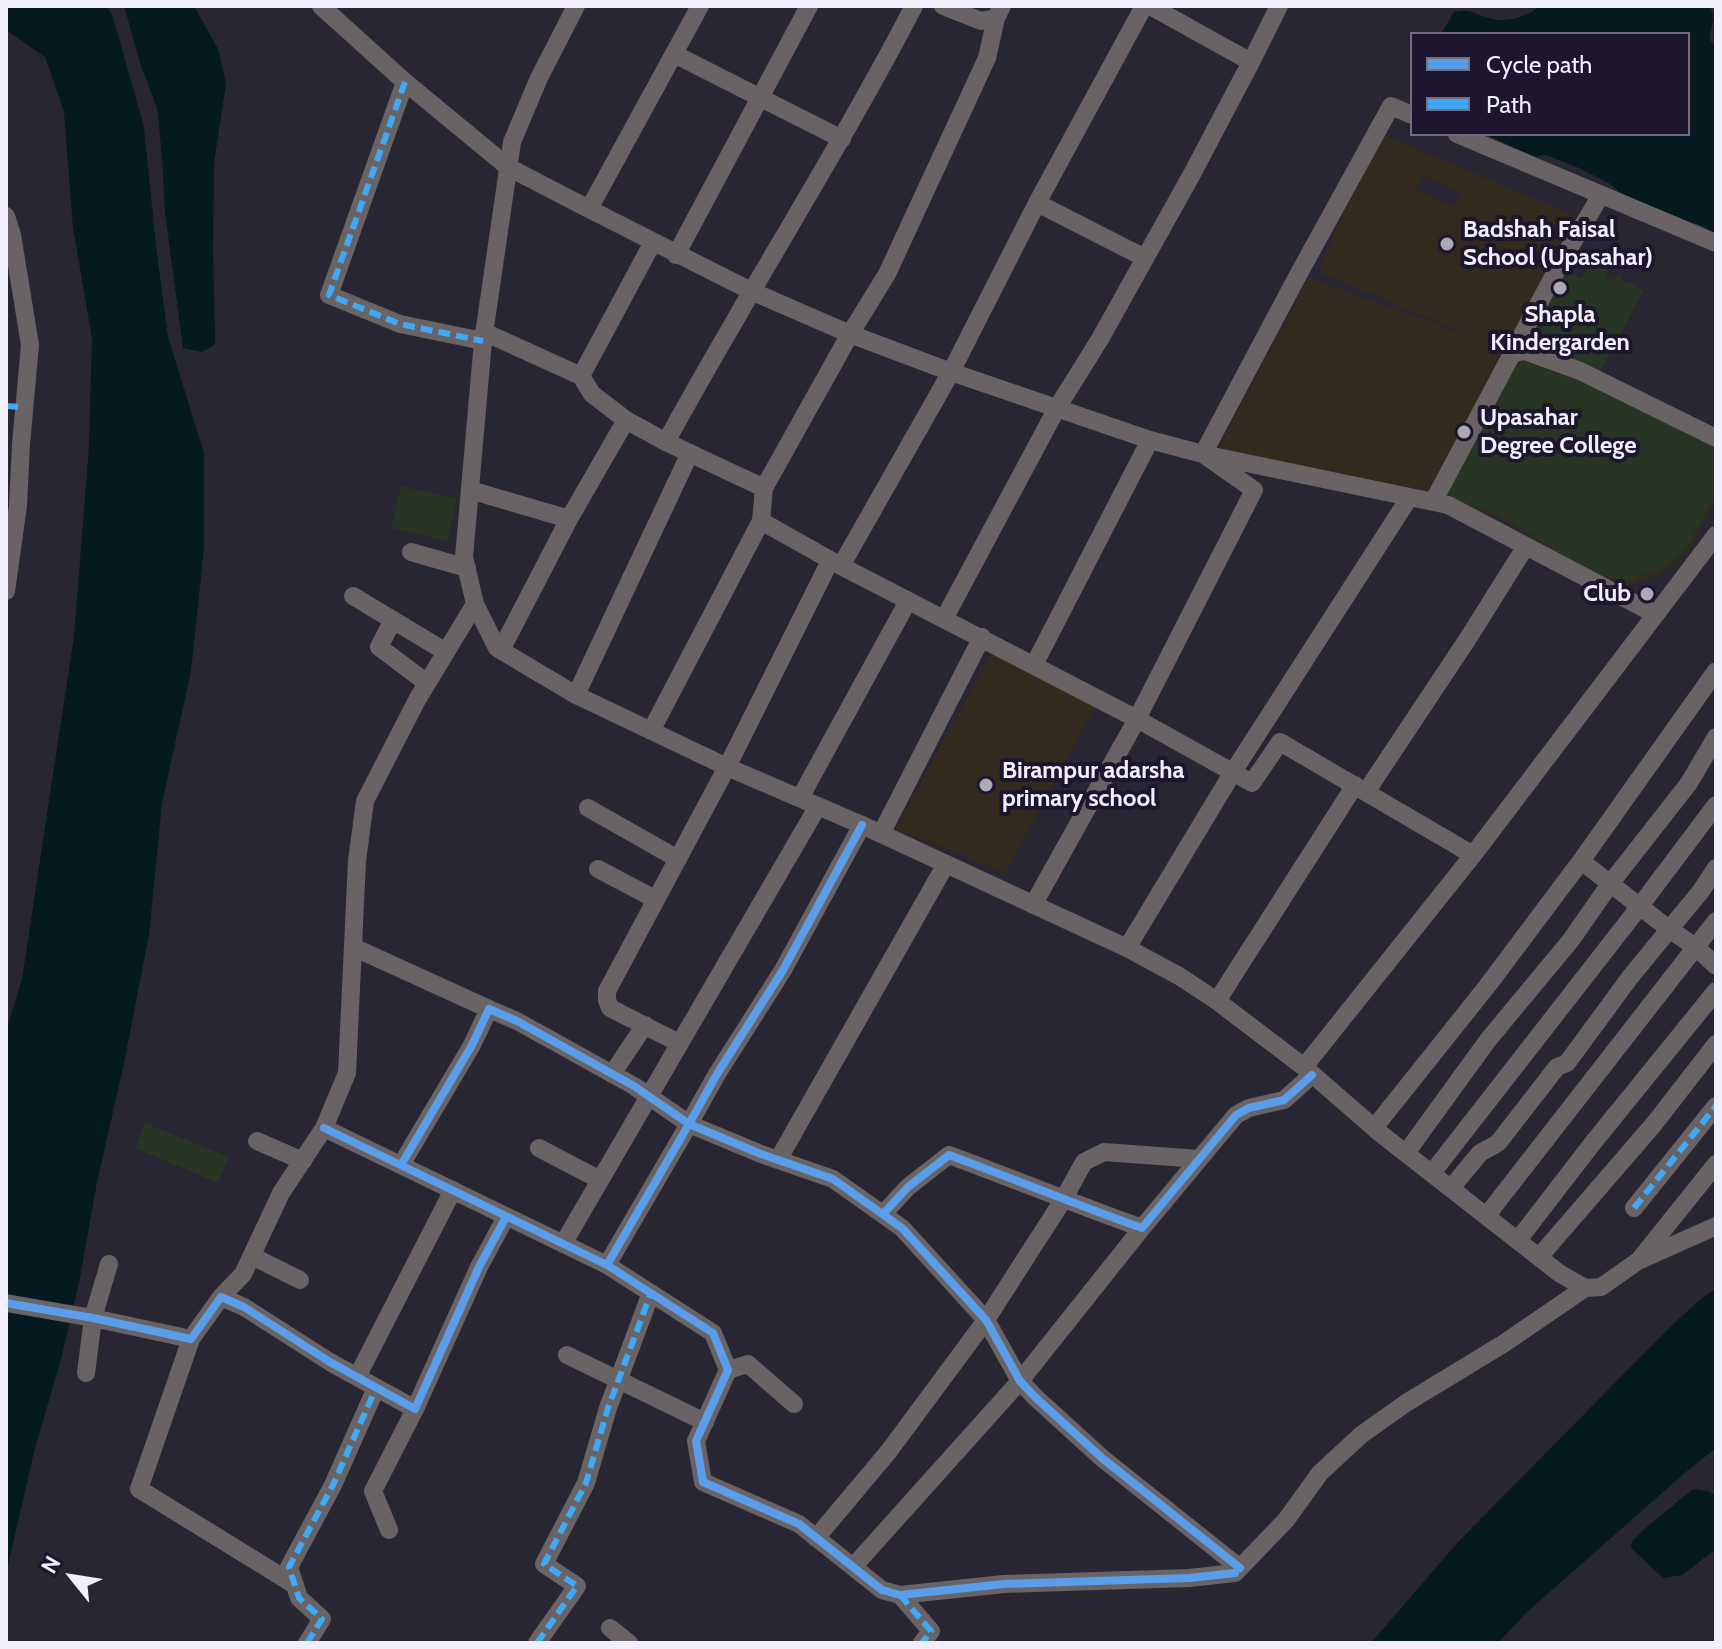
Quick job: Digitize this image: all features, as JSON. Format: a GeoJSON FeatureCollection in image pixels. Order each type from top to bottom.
{"type":"FeatureCollection","features":[{"type":"Feature","properties":{"kind":"street"},"geometry":{"type":"LineString","coordinates":[[321,6],[405,82],[508,167],[751,291],[850,334],[951,372],[1150,440],[1448,505],[1655,614]]}},
{"type":"Feature","properties":{"kind":"street"},"geometry":{"type":"LineString","coordinates":[[576,6],[539,78],[512,142],[483,337],[464,557],[475,604],[497,648],[576,695],[727,767],[862,825],[1127,948],[1179,976],[1217,1001],[1308,1071],[1374,1128],[1559,1273],[1585,1288]]}},
{"type":"Feature","properties":{"kind":"street"},"geometry":{"type":"LineString","coordinates":[[589,209],[700,6]]}},
{"type":"Feature","properties":{"kind":"street"},"geometry":{"type":"LineString","coordinates":[[676,255],[809,6]]}},
{"type":"Feature","properties":{"kind":"street"},"geometry":{"type":"LineString","coordinates":[[666,442],[842,139],[914,6]]}},
{"type":"Feature","properties":{"kind":"street"},"geometry":{"type":"LineString","coordinates":[[943,6],[981,21],[999,12]]}},
{"type":"Feature","properties":{"kind":"street"},"geometry":{"type":"LineString","coordinates":[[679,1043],[610,1008],[607,991],[836,564],[951,372],[1037,203],[1147,6],[1251,62]]}},
{"type":"Feature","properties":{"kind":"street"},"geometry":{"type":"LineString","coordinates":[[944,619],[1057,408],[1100,339],[1192,174],[1279,6]]}},
{"type":"Feature","properties":{"kind":"street"},"geometry":{"type":"LineString","coordinates":[[651,731],[761,521],[764,488],[887,274],[987,58],[999,12]]}},
{"type":"Feature","properties":{"kind":"street"},"geometry":{"type":"LineString","coordinates":[[674,54],[842,139]]}},
{"type":"Feature","properties":{"kind":"street"},"geometry":{"type":"LineString","coordinates":[[405,82],[329,295],[400,324],[483,337],[581,376],[592,394],[626,420],[764,488]]}},
{"type":"Feature","properties":{"kind":"street"},"geometry":{"type":"LineString","coordinates":[[1203,454],[1391,106],[1410,114]]}},
{"type":"Feature","properties":{"kind":"street"},"geometry":{"type":"LineString","coordinates":[[1462,136],[1716,243]]}},
{"type":"Feature","properties":{"kind":"street"},"geometry":{"type":"LineString","coordinates":[[1433,502],[1561,262],[1601,195]]}},
{"type":"Feature","properties":{"kind":"street"},"geometry":{"type":"LineString","coordinates":[[1037,203],[1145,258]]}},
{"type":"Feature","properties":{"kind":"street"},"geometry":{"type":"LineString","coordinates":[[6,216],[12,235],[30,345],[15,407],[18,506],[6,591]]}},
{"type":"Feature","properties":{"kind":"street"},"geometry":{"type":"LineString","coordinates":[[581,376],[653,242]]}},
{"type":"Feature","properties":{"kind":"street"},"geometry":{"type":"LineString","coordinates":[[1512,353],[1525,351],[1580,371],[1716,438]]}},
{"type":"Feature","properties":{"kind":"street"},"geometry":{"type":"LineString","coordinates":[[501,650],[569,519],[626,420]]}},
{"type":"Feature","properties":{"kind":"street"},"geometry":{"type":"LineString","coordinates":[[1034,665],[1150,440]]}},
{"type":"Feature","properties":{"kind":"street"},"geometry":{"type":"LineString","coordinates":[[576,695],[690,453]]}},
{"type":"Feature","properties":{"kind":"street"},"geometry":{"type":"LineString","coordinates":[[1033,905],[1137,719],[1254,490],[1203,454]]}},
{"type":"Feature","properties":{"kind":"street"},"geometry":{"type":"LineString","coordinates":[[470,490],[569,519]]}},
{"type":"Feature","properties":{"kind":"street"},"geometry":{"type":"LineString","coordinates":[[1127,948],[1233,772],[1409,498]]}},
{"type":"Feature","properties":{"kind":"street"},"geometry":{"type":"LineString","coordinates":[[761,521],[836,564],[982,637],[1252,783],[1280,742],[1473,855]]}},
{"type":"Feature","properties":{"kind":"street"},"geometry":{"type":"LineString","coordinates":[[853,1567],[1020,1381],[1236,1115],[1249,1108],[1284,1100],[1716,537]]}},
{"type":"Feature","properties":{"kind":"street"},"geometry":{"type":"LineString","coordinates":[[1217,1001],[1467,640],[1526,546]]}},
{"type":"Feature","properties":{"kind":"street"},"geometry":{"type":"LineString","coordinates":[[411,552],[467,568]]}},
{"type":"Feature","properties":{"kind":"street"},"geometry":{"type":"LineString","coordinates":[[353,596],[446,652]]}},
{"type":"Feature","properties":{"kind":"street"},"geometry":{"type":"LineString","coordinates":[[563,1244],[679,1043],[809,802],[908,601]]}},
{"type":"Feature","properties":{"kind":"street"},"geometry":{"type":"LineString","coordinates":[[295,1585],[139,1489],[191,1339],[221,1297],[243,1274],[281,1193],[324,1128],[347,1073],[357,861],[365,801],[417,700],[475,604]]}},
{"type":"Feature","properties":{"kind":"street"},"geometry":{"type":"LineString","coordinates":[[393,620],[371,648],[427,683]]}},
{"type":"Feature","properties":{"kind":"street"},"geometry":{"type":"LineString","coordinates":[[881,834],[982,637]]}},
{"type":"Feature","properties":{"kind":"street"},"geometry":{"type":"LineString","coordinates":[[1374,1128],[1488,985],[1581,861],[1716,671]]}},
{"type":"Feature","properties":{"kind":"street"},"geometry":{"type":"LineString","coordinates":[[1406,1153],[1488,1040],[1571,940],[1610,884],[1689,783],[1716,737]]}},
{"type":"Feature","properties":{"kind":"street"},"geometry":{"type":"LineString","coordinates":[[1432,1173],[1716,805]]}},
{"type":"Feature","properties":{"kind":"street"},"geometry":{"type":"LineString","coordinates":[[588,808],[678,859]]}},
{"type":"Feature","properties":{"kind":"street"},"geometry":{"type":"LineString","coordinates":[[607,1265],[717,1074],[783,970],[862,825]]}},
{"type":"Feature","properties":{"kind":"street"},"geometry":{"type":"LineString","coordinates":[[1581,861],[1697,948],[1716,966]]}},
{"type":"Feature","properties":{"kind":"street"},"geometry":{"type":"LineString","coordinates":[[778,1160],[946,864]]}},
{"type":"Feature","properties":{"kind":"street"},"geometry":{"type":"LineString","coordinates":[[1451,1188],[1480,1153],[1498,1143],[1557,1067],[1567,1063],[1716,868]]}},
{"type":"Feature","properties":{"kind":"street"},"geometry":{"type":"LineString","coordinates":[[598,869],[655,899]]}},
{"type":"Feature","properties":{"kind":"street"},"geometry":{"type":"LineString","coordinates":[[1487,1215],[1716,921]]}},
{"type":"Feature","properties":{"kind":"street"},"geometry":{"type":"LineString","coordinates":[[353,947],[517,1021],[649,1096],[689,1124],[833,1179],[883,1214],[902,1228],[986,1320],[1020,1381],[1035,1397],[1102,1458],[1240,1568]]}},
{"type":"Feature","properties":{"kind":"street"},"geometry":{"type":"LineString","coordinates":[[1518,1240],[1716,991]]}},
{"type":"Feature","properties":{"kind":"street"},"geometry":{"type":"LineString","coordinates":[[401,1165],[472,1045],[489,1009]]}},
{"type":"Feature","properties":{"kind":"street"},"geometry":{"type":"LineString","coordinates":[[612,1074],[645,1025]]}},
{"type":"Feature","properties":{"kind":"street"},"geometry":{"type":"LineString","coordinates":[[1539,1257],[1654,1124],[1716,1044]]}},
{"type":"Feature","properties":{"kind":"street"},"geometry":{"type":"LineString","coordinates":[[1634,1208],[1716,1106]]}},
{"type":"Feature","properties":{"kind":"street"},"geometry":{"type":"LineString","coordinates":[[324,1128],[607,1265],[713,1333],[728,1370],[696,1441],[703,1482],[799,1524],[882,1590],[900,1595],[1004,1584],[1189,1578],[1235,1573],[1286,1520],[1320,1473],[1361,1435],[1585,1288],[1601,1287],[1638,1261],[1716,1226]]}},
{"type":"Feature","properties":{"kind":"street"},"geometry":{"type":"LineString","coordinates":[[257,1141],[303,1161]]}},
{"type":"Feature","properties":{"kind":"street"},"geometry":{"type":"LineString","coordinates":[[539,1148],[600,1180]]}},
{"type":"Feature","properties":{"kind":"street"},"geometry":{"type":"LineString","coordinates":[[816,1538],[889,1451],[986,1320],[1084,1162],[1104,1152],[1199,1159]]}},
{"type":"Feature","properties":{"kind":"street"},"geometry":{"type":"LineString","coordinates":[[883,1214],[908,1187],[949,1155],[1142,1228]]}},
{"type":"Feature","properties":{"kind":"street"},"geometry":{"type":"LineString","coordinates":[[1638,1261],[1716,1164]]}},
{"type":"Feature","properties":{"kind":"street"},"geometry":{"type":"LineString","coordinates":[[357,1377],[453,1190]]}},
{"type":"Feature","properties":{"kind":"street"},"geometry":{"type":"LineString","coordinates":[[389,1530],[373,1491],[415,1409],[479,1267],[506,1217]]}},
{"type":"Feature","properties":{"kind":"street"},"geometry":{"type":"LineString","coordinates":[[252,1256],[300,1280]]}},
{"type":"Feature","properties":{"kind":"street"},"geometry":{"type":"LineString","coordinates":[[86,1373],[93,1318],[109,1264]]}},
{"type":"Feature","properties":{"kind":"street"},"geometry":{"type":"LineString","coordinates":[[537,1643],[577,1586],[544,1564],[586,1483],[618,1381],[651,1293]]}},
{"type":"Feature","properties":{"kind":"street"},"geometry":{"type":"LineString","coordinates":[[221,1297],[244,1307],[415,1409]]}},
{"type":"Feature","properties":{"kind":"street"},"geometry":{"type":"LineString","coordinates":[[6,1303],[191,1339]]}},
{"type":"Feature","properties":{"kind":"street"},"geometry":{"type":"LineString","coordinates":[[567,1355],[705,1422]]}},
{"type":"Feature","properties":{"kind":"street"},"geometry":{"type":"LineString","coordinates":[[728,1370],[748,1364],[794,1404]]}},
{"type":"Feature","properties":{"kind":"street"},"geometry":{"type":"LineString","coordinates":[[307,1643],[322,1619],[299,1598],[289,1567],[333,1485],[376,1388]]}},
{"type":"Feature","properties":{"kind":"street"},"geometry":{"type":"LineString","coordinates":[[900,1595],[931,1631],[922,1643]]}},
{"type":"Feature","properties":{"kind":"street"},"geometry":{"type":"LineString","coordinates":[[610,1628],[629,1643]]}},
{"type":"Feature","properties":{"kind":"shaded area","name":"Upasahar Degree College"},"geometry":{"type":"Polygon","coordinates":[[[1377,132],[1575,216],[1517,354],[1557,369],[1716,443],[1716,498],[1688,552],[1657,576],[1629,585],[1599,578],[1497,517],[1214,455],[1309,278],[1483,341],[1318,272],[1377,132]],[[1423,175],[1416,189],[1453,207],[1460,193],[1423,175]]]}},
{"type":"Feature","properties":{"kind":"shaded area","name":"Birampur adarsha primary school"},"geometry":{"type":"Polygon","coordinates":[[[993,650],[1097,704],[1005,874],[895,830],[993,650]]]}},
{"type":"Feature","properties":{"kind":"green space"},"geometry":{"type":"Polygon","coordinates":[[[1592,260],[1609,268],[1606,277],[1613,281],[1618,275],[1623,277],[1621,280],[1628,284],[1631,282],[1643,291],[1598,375],[1521,346],[1560,266],[1582,279],[1592,260]]]}},
{"type":"Feature","properties":{"kind":"green space"},"geometry":{"type":"Polygon","coordinates":[[[1513,358],[1616,393],[1716,448],[1716,492],[1686,549],[1664,567],[1625,582],[1594,574],[1498,514],[1442,496],[1513,358]]]}},
{"type":"Feature","properties":{"kind":"green space"},"geometry":{"type":"Polygon","coordinates":[[[401,486],[457,499],[447,541],[391,528],[401,486]]]}},
{"type":"Feature","properties":{"kind":"green space"},"geometry":{"type":"Polygon","coordinates":[[[145,1123],[229,1157],[218,1183],[135,1148],[145,1123]]]}},
{"type":"Feature","properties":{"kind":"water"},"geometry":{"type":"Polygon","coordinates":[[[6,6],[107,6],[113,17],[144,127],[168,337],[204,453],[204,548],[191,671],[162,803],[149,935],[79,1283],[34,1452],[6,1574],[6,1031],[22,979],[74,636],[89,447],[92,338],[73,228],[64,112],[45,57],[6,30],[6,6]]]}},
{"type":"Feature","properties":{"kind":"water"},"geometry":{"type":"Polygon","coordinates":[[[124,6],[194,6],[218,49],[226,83],[214,163],[215,340],[214,345],[202,352],[183,348],[165,212],[157,108],[124,6]]]}},
{"type":"Feature","properties":{"kind":"water"},"geometry":{"type":"Polygon","coordinates":[[[1541,6],[1710,6],[1714,19],[1709,38],[1715,47],[1716,58],[1716,236],[1696,223],[1691,225],[1624,196],[1609,183],[1579,168],[1546,155],[1536,157],[1489,136],[1690,136],[1690,32],[1442,32],[1454,12],[1467,11],[1507,20],[1528,14],[1541,6]]]}},
{"type":"Feature","properties":{"kind":"water"},"geometry":{"type":"Polygon","coordinates":[[[1716,1289],[1716,1448],[1527,1612],[1498,1643],[1371,1643],[1458,1542],[1672,1325],[1716,1289]]]}},
{"type":"Feature","properties":{"kind":"water"},"geometry":{"type":"Polygon","coordinates":[[[1693,1489],[1708,1491],[1716,1496],[1716,1549],[1682,1575],[1663,1578],[1631,1548],[1632,1541],[1693,1489]]]}},
{"type":"Feature","properties":{"kind":"marked path"},"geometry":{"type":"LineString","coordinates":[[405,82],[329,295],[400,324],[483,341]]}},
{"type":"Feature","properties":{"kind":"marked path"},"geometry":{"type":"LineString","coordinates":[[6,406],[24,407]]}},
{"type":"Feature","properties":{"kind":"marked path"},"geometry":{"type":"LineString","coordinates":[[1634,1208],[1716,1106]]}},
{"type":"Feature","properties":{"kind":"marked path"},"geometry":{"type":"LineString","coordinates":[[537,1643],[577,1586],[544,1564],[586,1483],[608,1408],[651,1293]]}},
{"type":"Feature","properties":{"kind":"marked path"},"geometry":{"type":"LineString","coordinates":[[307,1643],[322,1619],[299,1598],[289,1567],[333,1485],[376,1388]]}},
{"type":"Feature","properties":{"kind":"marked path"},"geometry":{"type":"LineString","coordinates":[[900,1595],[931,1631],[922,1643]]}},
{"type":"Feature","properties":{"kind":"cycle path"},"geometry":{"type":"LineString","coordinates":[[862,825],[783,970],[689,1124],[833,1179],[902,1228],[986,1320],[1020,1381],[1035,1397],[1102,1458],[1240,1568]]}},
{"type":"Feature","properties":{"kind":"cycle path"},"geometry":{"type":"LineString","coordinates":[[401,1165],[472,1045],[489,1009],[517,1021],[634,1086],[689,1124],[607,1265]]}},
{"type":"Feature","properties":{"kind":"cycle path"},"geometry":{"type":"LineString","coordinates":[[883,1214],[908,1187],[949,1155],[1142,1228],[1236,1115],[1249,1108],[1284,1100],[1312,1075]]}},
{"type":"Feature","properties":{"kind":"cycle path"},"geometry":{"type":"LineString","coordinates":[[324,1128],[607,1265],[713,1333],[728,1370],[696,1441],[703,1482],[799,1524],[882,1590],[900,1595],[1004,1584],[1189,1578],[1235,1573]]}},
{"type":"Feature","properties":{"kind":"cycle path"},"geometry":{"type":"LineString","coordinates":[[6,1303],[191,1339],[221,1297],[244,1307],[330,1362],[415,1409],[479,1267],[506,1217]]}},
{"type":"Feature","properties":{"kind":"place","name":"Badshah Faisal School (Upasahar)"},"geometry":{"type":"Point","coordinates":[1447,244]}},
{"type":"Feature","properties":{"kind":"place","name":"Shapla Kindergarden"},"geometry":{"type":"Point","coordinates":[1560,288]}},
{"type":"Feature","properties":{"kind":"place","name":"Upasahar Degree College"},"geometry":{"type":"Point","coordinates":[1464,432]}},
{"type":"Feature","properties":{"kind":"place","name":"Club"},"geometry":{"type":"Point","coordinates":[1647,594]}},
{"type":"Feature","properties":{"kind":"place","name":"Birampur adarsha primary school"},"geometry":{"type":"Point","coordinates":[986,785]}}]}
